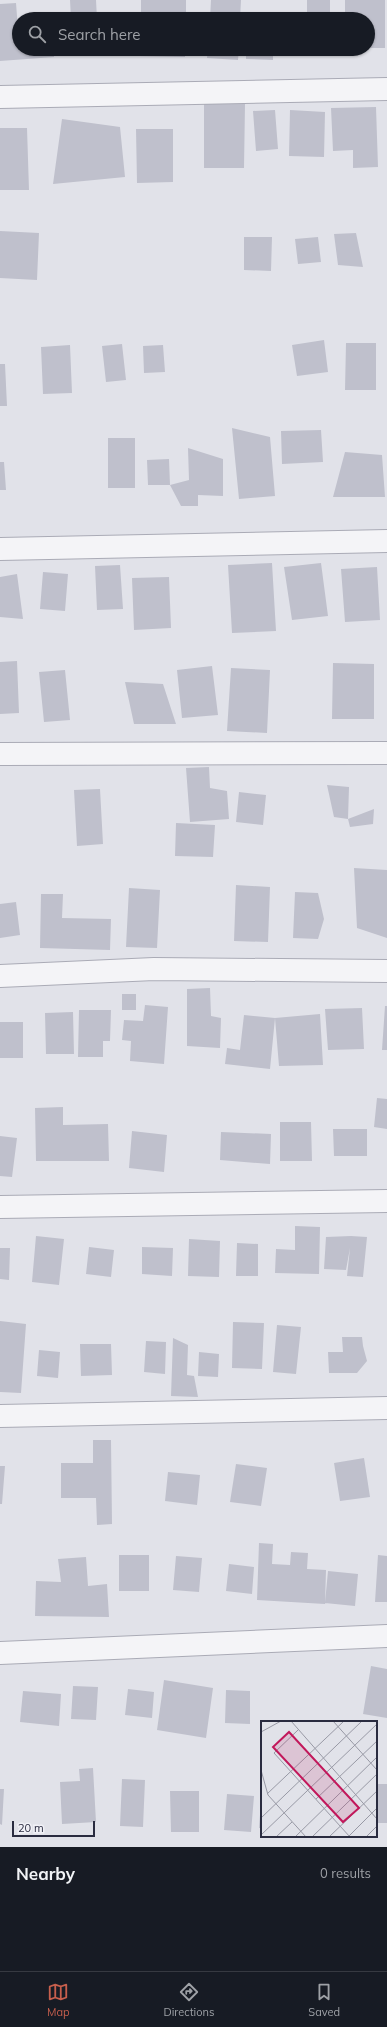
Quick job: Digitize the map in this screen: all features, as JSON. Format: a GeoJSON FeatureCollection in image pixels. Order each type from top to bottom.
{"type":"FeatureCollection","features":[{"type":"Feature","properties":{"kind":"street"},"geometry":{"type":"LineString","coordinates":[[0,97],[387,89]]}},
{"type":"Feature","properties":{"kind":"street"},"geometry":{"type":"LineString","coordinates":[[0,549],[387,541]]}},
{"type":"Feature","properties":{"kind":"street"},"geometry":{"type":"LineString","coordinates":[[0,754],[387,753]]}},
{"type":"Feature","properties":{"kind":"street"},"geometry":{"type":"LineString","coordinates":[[0,976],[154,969],[387,971]]}},
{"type":"Feature","properties":{"kind":"street"},"geometry":{"type":"LineString","coordinates":[[0,1207],[387,1201]]}},
{"type":"Feature","properties":{"kind":"street"},"geometry":{"type":"LineString","coordinates":[[0,1416],[387,1408]]}},
{"type":"Feature","properties":{"kind":"street"},"geometry":{"type":"LineString","coordinates":[[0,1653],[387,1636]]}},
{"type":"Feature","properties":{"kind":"building"},"geometry":{"type":"Polygon","coordinates":[[[70,0],[96,0],[97,12],[71,12],[70,0]]]}},
{"type":"Feature","properties":{"kind":"building"},"geometry":{"type":"Polygon","coordinates":[[[141,0],[186,0],[186,12],[141,12],[141,0]]]}},
{"type":"Feature","properties":{"kind":"building"},"geometry":{"type":"Polygon","coordinates":[[[211,0],[241,0],[240,12],[210,12],[211,0]]]}},
{"type":"Feature","properties":{"kind":"building"},"geometry":{"type":"Polygon","coordinates":[[[307,0],[330,0],[330,12],[307,12],[307,0]]]}},
{"type":"Feature","properties":{"kind":"building"},"geometry":{"type":"Polygon","coordinates":[[[345,0],[385,0],[385,48],[375,48],[375,12],[345,12],[345,0]]]}},
{"type":"Feature","properties":{"kind":"building"},"geometry":{"type":"Polygon","coordinates":[[[16,3],[17,12],[12,12],[12,56],[54,57],[0,61],[0,4],[16,3]]]}},
{"type":"Feature","properties":{"kind":"building"},"geometry":{"type":"Polygon","coordinates":[[[140,56],[185,56],[185,57],[140,56]]]}},
{"type":"Feature","properties":{"kind":"building"},"geometry":{"type":"Polygon","coordinates":[[[207,56],[238,56],[238,60],[207,58],[207,56]]]}},
{"type":"Feature","properties":{"kind":"building"},"geometry":{"type":"Polygon","coordinates":[[[246,56],[273,56],[273,60],[246,59],[246,56]]]}},
{"type":"Feature","properties":{"kind":"building"},"geometry":{"type":"Polygon","coordinates":[[[204,103],[245,104],[244,168],[204,168],[204,103]]]}},
{"type":"Feature","properties":{"kind":"building"},"geometry":{"type":"Polygon","coordinates":[[[376,107],[378,167],[353,168],[353,150],[333,151],[331,108],[376,107]]]}},
{"type":"Feature","properties":{"kind":"building"},"geometry":{"type":"Polygon","coordinates":[[[275,110],[278,149],[256,151],[253,111],[275,110]]]}},
{"type":"Feature","properties":{"kind":"building"},"geometry":{"type":"Polygon","coordinates":[[[290,110],[325,112],[324,157],[289,156],[290,110]]]}},
{"type":"Feature","properties":{"kind":"building"},"geometry":{"type":"Polygon","coordinates":[[[62,119],[120,127],[125,177],[53,184],[62,119]]]}},
{"type":"Feature","properties":{"kind":"building"},"geometry":{"type":"Polygon","coordinates":[[[0,128],[27,128],[29,190],[0,190],[0,128]]]}},
{"type":"Feature","properties":{"kind":"building"},"geometry":{"type":"Polygon","coordinates":[[[136,129],[173,129],[173,182],[137,183],[136,129]]]}},
{"type":"Feature","properties":{"kind":"building"},"geometry":{"type":"Polygon","coordinates":[[[0,231],[39,233],[37,280],[0,278],[0,231]]]}},
{"type":"Feature","properties":{"kind":"building"},"geometry":{"type":"Polygon","coordinates":[[[356,233],[363,267],[338,265],[334,234],[356,233]]]}},
{"type":"Feature","properties":{"kind":"building"},"geometry":{"type":"Polygon","coordinates":[[[244,237],[272,237],[271,271],[244,270],[244,237]]]}},
{"type":"Feature","properties":{"kind":"building"},"geometry":{"type":"Polygon","coordinates":[[[318,237],[321,262],[298,264],[295,239],[318,237]]]}},
{"type":"Feature","properties":{"kind":"building"},"geometry":{"type":"Polygon","coordinates":[[[324,340],[328,372],[297,376],[292,345],[324,340]]]}},
{"type":"Feature","properties":{"kind":"building"},"geometry":{"type":"Polygon","coordinates":[[[346,343],[376,343],[376,390],[345,390],[346,343]]]}},
{"type":"Feature","properties":{"kind":"building"},"geometry":{"type":"Polygon","coordinates":[[[122,344],[126,380],[106,382],[102,346],[122,344]]]}},
{"type":"Feature","properties":{"kind":"building"},"geometry":{"type":"Polygon","coordinates":[[[70,345],[72,393],[43,394],[41,347],[70,345]]]}},
{"type":"Feature","properties":{"kind":"building"},"geometry":{"type":"Polygon","coordinates":[[[163,345],[165,372],[144,373],[143,346],[163,345]]]}},
{"type":"Feature","properties":{"kind":"building"},"geometry":{"type":"Polygon","coordinates":[[[0,364],[5,364],[7,406],[0,406],[0,364]]]}},
{"type":"Feature","properties":{"kind":"building"},"geometry":{"type":"Polygon","coordinates":[[[232,428],[270,437],[275,496],[239,499],[232,428]]]}},
{"type":"Feature","properties":{"kind":"building"},"geometry":{"type":"Polygon","coordinates":[[[321,430],[323,462],[282,464],[281,431],[321,430]]]}},
{"type":"Feature","properties":{"kind":"building"},"geometry":{"type":"Polygon","coordinates":[[[108,438],[135,438],[135,488],[108,488],[108,438]]]}},
{"type":"Feature","properties":{"kind":"building"},"geometry":{"type":"Polygon","coordinates":[[[188,448],[223,459],[223,496],[198,495],[198,506],[181,506],[170,485],[189,480],[188,448]]]}},
{"type":"Feature","properties":{"kind":"building"},"geometry":{"type":"Polygon","coordinates":[[[345,452],[382,455],[385,497],[333,497],[345,452]]]}},
{"type":"Feature","properties":{"kind":"building"},"geometry":{"type":"Polygon","coordinates":[[[169,459],[170,485],[148,485],[147,460],[169,459]]]}},
{"type":"Feature","properties":{"kind":"building"},"geometry":{"type":"Polygon","coordinates":[[[0,462],[4,462],[6,490],[0,490],[0,462]]]}},
{"type":"Feature","properties":{"kind":"building"},"geometry":{"type":"Polygon","coordinates":[[[272,563],[276,631],[232,633],[228,565],[272,563]]]}},
{"type":"Feature","properties":{"kind":"building"},"geometry":{"type":"Polygon","coordinates":[[[321,563],[328,616],[292,620],[284,567],[321,563]]]}},
{"type":"Feature","properties":{"kind":"building"},"geometry":{"type":"Polygon","coordinates":[[[120,565],[123,609],[97,610],[95,566],[120,565]]]}},
{"type":"Feature","properties":{"kind":"building"},"geometry":{"type":"Polygon","coordinates":[[[377,567],[380,620],[345,622],[341,569],[377,567]]]}},
{"type":"Feature","properties":{"kind":"building"},"geometry":{"type":"Polygon","coordinates":[[[43,572],[68,574],[65,611],[40,609],[43,572]]]}},
{"type":"Feature","properties":{"kind":"building"},"geometry":{"type":"Polygon","coordinates":[[[17,574],[23,619],[0,617],[0,577],[17,574]]]}},
{"type":"Feature","properties":{"kind":"building"},"geometry":{"type":"Polygon","coordinates":[[[169,577],[171,628],[134,630],[132,578],[169,577]]]}},
{"type":"Feature","properties":{"kind":"building"},"geometry":{"type":"Polygon","coordinates":[[[17,661],[19,713],[0,714],[0,662],[17,661]]]}},
{"type":"Feature","properties":{"kind":"building"},"geometry":{"type":"Polygon","coordinates":[[[333,663],[374,664],[374,719],[332,719],[333,663]]]}},
{"type":"Feature","properties":{"kind":"building"},"geometry":{"type":"Polygon","coordinates":[[[212,666],[218,715],[182,718],[177,670],[212,666]]]}},
{"type":"Feature","properties":{"kind":"building"},"geometry":{"type":"Polygon","coordinates":[[[231,668],[270,670],[267,733],[227,731],[231,668]]]}},
{"type":"Feature","properties":{"kind":"building"},"geometry":{"type":"Polygon","coordinates":[[[65,670],[70,720],[44,722],[39,672],[65,670]]]}},
{"type":"Feature","properties":{"kind":"building"},"geometry":{"type":"Polygon","coordinates":[[[125,682],[163,684],[176,724],[134,724],[125,682]]]}},
{"type":"Feature","properties":{"kind":"building"},"geometry":{"type":"Polygon","coordinates":[[[209,767],[210,788],[227,791],[229,819],[190,822],[186,768],[209,767]]]}},
{"type":"Feature","properties":{"kind":"building"},"geometry":{"type":"Polygon","coordinates":[[[327,785],[349,787],[348,819],[334,817],[327,785]]]}},
{"type":"Feature","properties":{"kind":"building"},"geometry":{"type":"Polygon","coordinates":[[[100,789],[103,844],[77,846],[74,790],[100,789]]]}},
{"type":"Feature","properties":{"kind":"building"},"geometry":{"type":"Polygon","coordinates":[[[239,792],[266,795],[263,825],[236,822],[239,792]]]}},
{"type":"Feature","properties":{"kind":"building"},"geometry":{"type":"Polygon","coordinates":[[[374,809],[373,824],[350,827],[348,819],[374,809]]]}},
{"type":"Feature","properties":{"kind":"building"},"geometry":{"type":"Polygon","coordinates":[[[176,823],[215,825],[213,857],[175,856],[176,823]]]}},
{"type":"Feature","properties":{"kind":"building"},"geometry":{"type":"Polygon","coordinates":[[[354,868],[387,870],[387,938],[357,928],[354,868]]]}},
{"type":"Feature","properties":{"kind":"building"},"geometry":{"type":"Polygon","coordinates":[[[236,885],[270,887],[268,942],[234,941],[236,885]]]}},
{"type":"Feature","properties":{"kind":"building"},"geometry":{"type":"Polygon","coordinates":[[[129,888],[160,890],[157,948],[126,947],[129,888]]]}},
{"type":"Feature","properties":{"kind":"building"},"geometry":{"type":"Polygon","coordinates":[[[295,892],[318,893],[324,919],[318,939],[293,938],[295,892]]]}},
{"type":"Feature","properties":{"kind":"building"},"geometry":{"type":"Polygon","coordinates":[[[41,894],[63,894],[62,918],[111,919],[110,950],[40,948],[41,894]]]}},
{"type":"Feature","properties":{"kind":"building"},"geometry":{"type":"Polygon","coordinates":[[[16,902],[20,935],[0,938],[0,904],[16,902]]]}},
{"type":"Feature","properties":{"kind":"building"},"geometry":{"type":"Polygon","coordinates":[[[210,988],[211,1016],[221,1018],[220,1048],[187,1046],[187,989],[210,988]]]}},
{"type":"Feature","properties":{"kind":"building"},"geometry":{"type":"Polygon","coordinates":[[[122,994],[136,994],[136,1010],[122,1010],[122,994]]]}},
{"type":"Feature","properties":{"kind":"building"},"geometry":{"type":"Polygon","coordinates":[[[145,1005],[168,1007],[164,1064],[130,1061],[131,1041],[122,1040],[124,1020],[143,1021],[145,1005]]]}},
{"type":"Feature","properties":{"kind":"building"},"geometry":{"type":"Polygon","coordinates":[[[385,1006],[387,1006],[387,1050],[382,1050],[385,1006]]]}},
{"type":"Feature","properties":{"kind":"building"},"geometry":{"type":"Polygon","coordinates":[[[362,1008],[364,1049],[328,1050],[325,1009],[362,1008]]]}},
{"type":"Feature","properties":{"kind":"building"},"geometry":{"type":"Polygon","coordinates":[[[79,1010],[111,1010],[110,1041],[103,1041],[103,1057],[78,1057],[79,1010]]]}},
{"type":"Feature","properties":{"kind":"building"},"geometry":{"type":"Polygon","coordinates":[[[73,1012],[74,1054],[46,1054],[45,1013],[73,1012]]]}},
{"type":"Feature","properties":{"kind":"building"},"geometry":{"type":"Polygon","coordinates":[[[320,1014],[323,1065],[279,1066],[275,1018],[320,1014]]]}},
{"type":"Feature","properties":{"kind":"building"},"geometry":{"type":"Polygon","coordinates":[[[244,1015],[275,1018],[270,1069],[225,1064],[227,1048],[240,1050],[244,1015]]]}},
{"type":"Feature","properties":{"kind":"building"},"geometry":{"type":"Polygon","coordinates":[[[0,1022],[23,1022],[23,1058],[0,1058],[0,1022]]]}},
{"type":"Feature","properties":{"kind":"building"},"geometry":{"type":"Polygon","coordinates":[[[377,1098],[387,1099],[387,1129],[374,1127],[377,1098]]]}},
{"type":"Feature","properties":{"kind":"building"},"geometry":{"type":"Polygon","coordinates":[[[63,1107],[63,1125],[108,1124],[109,1161],[36,1161],[35,1108],[63,1107]]]}},
{"type":"Feature","properties":{"kind":"building"},"geometry":{"type":"Polygon","coordinates":[[[280,1122],[311,1122],[312,1161],[280,1161],[280,1122]]]}},
{"type":"Feature","properties":{"kind":"building"},"geometry":{"type":"Polygon","coordinates":[[[333,1129],[367,1129],[367,1156],[334,1156],[333,1129]]]}},
{"type":"Feature","properties":{"kind":"building"},"geometry":{"type":"Polygon","coordinates":[[[132,1131],[167,1135],[164,1172],[129,1168],[132,1131]]]}},
{"type":"Feature","properties":{"kind":"building"},"geometry":{"type":"Polygon","coordinates":[[[221,1132],[271,1134],[270,1164],[220,1160],[221,1132]]]}},
{"type":"Feature","properties":{"kind":"building"},"geometry":{"type":"Polygon","coordinates":[[[0,1136],[17,1138],[12,1177],[0,1176],[0,1136]]]}},
{"type":"Feature","properties":{"kind":"building"},"geometry":{"type":"Polygon","coordinates":[[[295,1226],[320,1227],[319,1274],[275,1273],[276,1249],[295,1250],[295,1226]]]}},
{"type":"Feature","properties":{"kind":"building"},"geometry":{"type":"Polygon","coordinates":[[[36,1236],[64,1239],[59,1285],[32,1282],[36,1236]]]}},
{"type":"Feature","properties":{"kind":"building"},"geometry":{"type":"Polygon","coordinates":[[[326,1237],[367,1237],[363,1277],[347,1276],[350,1248],[346,1270],[324,1269],[326,1237]]]}},
{"type":"Feature","properties":{"kind":"building"},"geometry":{"type":"Polygon","coordinates":[[[189,1239],[220,1241],[219,1277],[188,1276],[189,1239]]]}},
{"type":"Feature","properties":{"kind":"building"},"geometry":{"type":"Polygon","coordinates":[[[237,1243],[258,1244],[258,1276],[236,1276],[237,1243]]]}},
{"type":"Feature","properties":{"kind":"building"},"geometry":{"type":"Polygon","coordinates":[[[89,1247],[114,1250],[111,1277],[86,1274],[89,1247]]]}},
{"type":"Feature","properties":{"kind":"building"},"geometry":{"type":"Polygon","coordinates":[[[142,1247],[173,1248],[172,1276],[142,1274],[142,1247]]]}},
{"type":"Feature","properties":{"kind":"building"},"geometry":{"type":"Polygon","coordinates":[[[0,1248],[10,1248],[9,1280],[0,1279],[0,1248]]]}},
{"type":"Feature","properties":{"kind":"building"},"geometry":{"type":"Polygon","coordinates":[[[0,1321],[26,1324],[21,1393],[0,1392],[0,1321]]]}},
{"type":"Feature","properties":{"kind":"building"},"geometry":{"type":"Polygon","coordinates":[[[233,1322],[264,1323],[262,1369],[232,1368],[233,1322]]]}},
{"type":"Feature","properties":{"kind":"building"},"geometry":{"type":"Polygon","coordinates":[[[277,1325],[301,1327],[296,1374],[273,1372],[277,1325]]]}},
{"type":"Feature","properties":{"kind":"building"},"geometry":{"type":"Polygon","coordinates":[[[342,1337],[362,1337],[367,1361],[357,1373],[329,1373],[328,1352],[343,1352],[342,1337]]]}},
{"type":"Feature","properties":{"kind":"building"},"geometry":{"type":"Polygon","coordinates":[[[173,1338],[188,1345],[187,1375],[194,1376],[198,1397],[171,1396],[173,1338]]]}},
{"type":"Feature","properties":{"kind":"building"},"geometry":{"type":"Polygon","coordinates":[[[146,1341],[166,1342],[165,1374],[144,1372],[146,1341]]]}},
{"type":"Feature","properties":{"kind":"building"},"geometry":{"type":"Polygon","coordinates":[[[80,1344],[111,1344],[112,1375],[81,1376],[80,1344]]]}},
{"type":"Feature","properties":{"kind":"building"},"geometry":{"type":"Polygon","coordinates":[[[39,1350],[60,1352],[58,1378],[37,1376],[39,1350]]]}},
{"type":"Feature","properties":{"kind":"building"},"geometry":{"type":"Polygon","coordinates":[[[199,1352],[219,1354],[218,1377],[198,1376],[199,1352]]]}},
{"type":"Feature","properties":{"kind":"building"},"geometry":{"type":"Polygon","coordinates":[[[93,1440],[111,1440],[112,1524],[97,1525],[96,1498],[61,1498],[61,1463],[93,1463],[93,1440]]]}},
{"type":"Feature","properties":{"kind":"building"},"geometry":{"type":"Polygon","coordinates":[[[364,1458],[370,1497],[340,1501],[334,1463],[364,1458]]]}},
{"type":"Feature","properties":{"kind":"building"},"geometry":{"type":"Polygon","coordinates":[[[236,1464],[267,1468],[261,1506],[230,1502],[236,1464]]]}},
{"type":"Feature","properties":{"kind":"building"},"geometry":{"type":"Polygon","coordinates":[[[0,1466],[5,1466],[2,1504],[0,1504],[0,1466]]]}},
{"type":"Feature","properties":{"kind":"building"},"geometry":{"type":"Polygon","coordinates":[[[168,1472],[200,1475],[197,1505],[165,1501],[168,1472]]]}},
{"type":"Feature","properties":{"kind":"building"},"geometry":{"type":"Polygon","coordinates":[[[259,1543],[273,1544],[272,1564],[290,1565],[291,1552],[308,1553],[307,1569],[326,1570],[325,1604],[257,1600],[259,1543]]]}},
{"type":"Feature","properties":{"kind":"building"},"geometry":{"type":"Polygon","coordinates":[[[119,1555],[149,1555],[149,1591],[119,1591],[119,1555]]]}},
{"type":"Feature","properties":{"kind":"building"},"geometry":{"type":"Polygon","coordinates":[[[378,1555],[387,1556],[387,1602],[375,1602],[378,1555]]]}},
{"type":"Feature","properties":{"kind":"building"},"geometry":{"type":"Polygon","coordinates":[[[176,1556],[202,1558],[199,1592],[173,1590],[176,1556]]]}},
{"type":"Feature","properties":{"kind":"building"},"geometry":{"type":"Polygon","coordinates":[[[86,1557],[88,1586],[107,1584],[109,1617],[35,1616],[36,1581],[61,1582],[58,1559],[86,1557]]]}},
{"type":"Feature","properties":{"kind":"building"},"geometry":{"type":"Polygon","coordinates":[[[229,1564],[254,1567],[252,1594],[226,1591],[229,1564]]]}},
{"type":"Feature","properties":{"kind":"building"},"geometry":{"type":"Polygon","coordinates":[[[328,1571],[358,1574],[355,1606],[325,1603],[328,1571]]]}},
{"type":"Feature","properties":{"kind":"building"},"geometry":{"type":"Polygon","coordinates":[[[371,1666],[387,1669],[387,1718],[363,1714],[371,1666]]]}},
{"type":"Feature","properties":{"kind":"building"},"geometry":{"type":"Polygon","coordinates":[[[164,1680],[213,1688],[206,1738],[157,1730],[164,1680]]]}},
{"type":"Feature","properties":{"kind":"building"},"geometry":{"type":"Polygon","coordinates":[[[73,1686],[98,1687],[96,1720],[71,1719],[73,1686]]]}},
{"type":"Feature","properties":{"kind":"building"},"geometry":{"type":"Polygon","coordinates":[[[128,1689],[154,1692],[152,1718],[125,1715],[128,1689]]]}},
{"type":"Feature","properties":{"kind":"building"},"geometry":{"type":"Polygon","coordinates":[[[226,1690],[250,1691],[250,1724],[225,1723],[226,1690]]]}},
{"type":"Feature","properties":{"kind":"building"},"geometry":{"type":"Polygon","coordinates":[[[23,1691],[61,1694],[59,1726],[20,1722],[23,1691]]]}},
{"type":"Feature","properties":{"kind":"building"},"geometry":{"type":"Polygon","coordinates":[[[93,1768],[96,1822],[62,1824],[60,1782],[80,1781],[79,1769],[93,1768]]]}},
{"type":"Feature","properties":{"kind":"building"},"geometry":{"type":"Polygon","coordinates":[[[122,1779],[145,1780],[143,1827],[120,1826],[122,1779]]]}},
{"type":"Feature","properties":{"kind":"building"},"geometry":{"type":"Polygon","coordinates":[[[377,1784],[387,1784],[387,1823],[377,1823],[377,1784]]]}},
{"type":"Feature","properties":{"kind":"building"},"geometry":{"type":"Polygon","coordinates":[[[0,1789],[4,1789],[2,1825],[0,1824],[0,1789]]]}},
{"type":"Feature","properties":{"kind":"building"},"geometry":{"type":"Polygon","coordinates":[[[170,1791],[199,1791],[199,1832],[171,1832],[170,1791]]]}},
{"type":"Feature","properties":{"kind":"building"},"geometry":{"type":"Polygon","coordinates":[[[227,1794],[254,1796],[251,1832],[224,1830],[227,1794]]]}},
{"type":"Feature","properties":{"kind":"building"},"geometry":{"type":"Polygon","coordinates":[[[261,1801],[261,1828],[259,1828],[261,1801]]]}}]}
